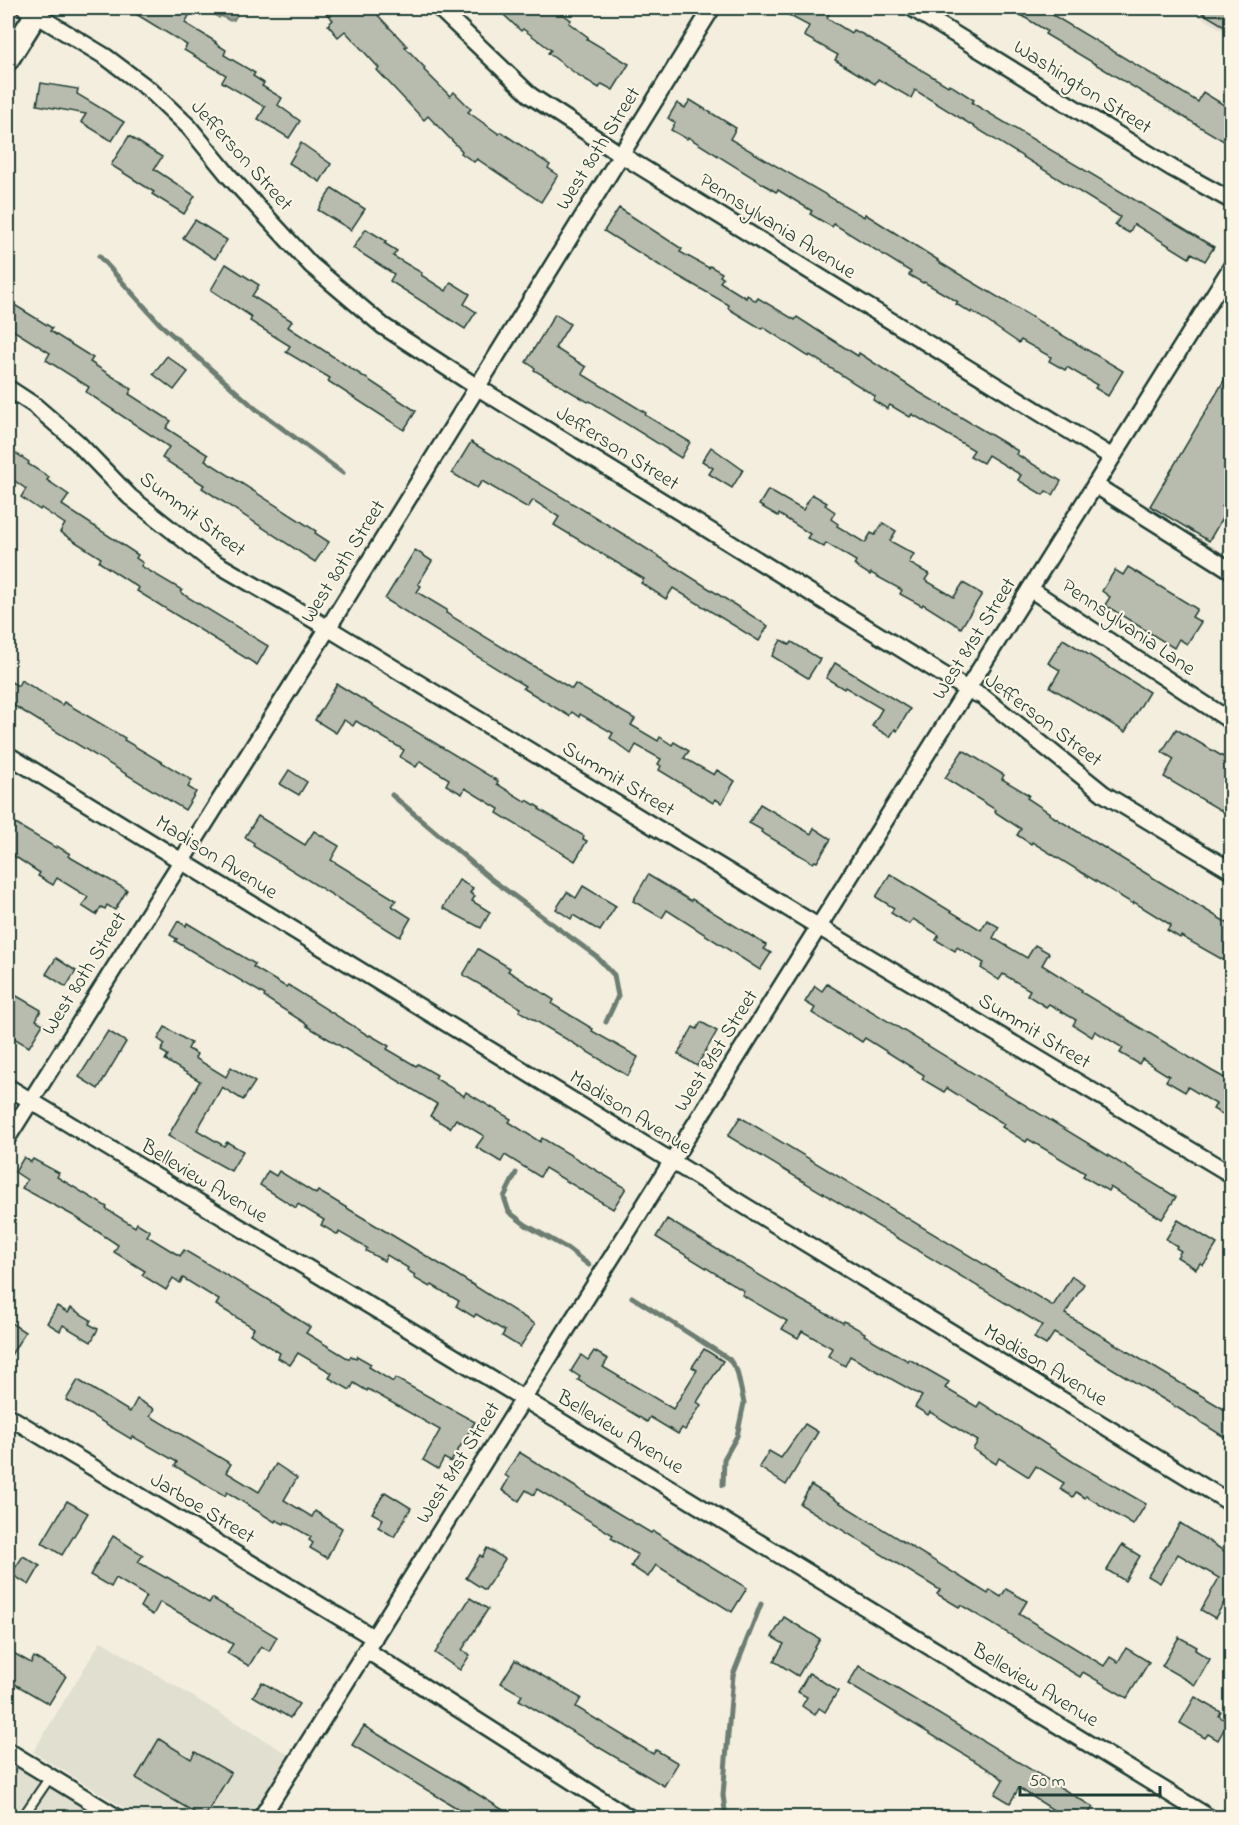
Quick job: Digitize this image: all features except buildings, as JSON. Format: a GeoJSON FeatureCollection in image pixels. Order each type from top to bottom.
{"type":"FeatureCollection","features":[{"type":"Feature","properties":{"kind":"street","name":"Pennsylvania Avenue"},"geometry":{"type":"LineString","coordinates":[[439,8],[531,96],[620,154],[1112,458]]}},
{"type":"Feature","properties":{"kind":"street","name":"West 80th Street"},"geometry":{"type":"LineString","coordinates":[[8,1137],[328,628],[712,8]]}},
{"type":"Feature","properties":{"kind":"street","name":"Washington Street"},"geometry":{"type":"LineString","coordinates":[[912,8],[1172,168],[1232,201]]}},
{"type":"Feature","properties":{"kind":"street"},"geometry":{"type":"LineString","coordinates":[[8,59],[34,10]]}},
{"type":"Feature","properties":{"kind":"street","name":"Jefferson Street"},"geometry":{"type":"LineString","coordinates":[[34,10],[106,57],[150,90],[189,127],[228,176],[311,265],[383,326],[477,387],[968,690],[982,696],[1104,794],[1232,871]]}},
{"type":"Feature","properties":{"kind":"street","name":"West 81st Street"},"geometry":{"type":"LineString","coordinates":[[261,1818],[1232,266]]}},
{"type":"Feature","properties":{"kind":"street","name":"Summit Street"},"geometry":{"type":"LineString","coordinates":[[8,388],[34,405],[78,443],[130,497],[207,558],[328,628],[1232,1175]]}},
{"type":"Feature","properties":{"kind":"street"},"geometry":{"type":"LineString","coordinates":[[1095,485],[1232,571]]}},
{"type":"Feature","properties":{"kind":"street","name":"Pennsylvania Lane"},"geometry":{"type":"LineString","coordinates":[[1030,589],[1232,722]]}},
{"type":"Feature","properties":{"kind":"street","name":"Madison Avenue"},"geometry":{"type":"LineString","coordinates":[[8,755],[671,1163],[1232,1504]]}},
{"type":"Feature","properties":{"kind":"street","name":"Belleview Avenue"},"geometry":{"type":"LineString","coordinates":[[8,1087],[1210,1818]]}},
{"type":"Feature","properties":{"kind":"street","name":"Jarboe Street"},"geometry":{"type":"LineString","coordinates":[[8,1416],[370,1644],[630,1818]]}},
{"type":"Feature","properties":{"kind":"street"},"geometry":{"type":"LineString","coordinates":[[8,1751],[118,1818]]}},
{"type":"Feature","properties":{"kind":"lane"},"geometry":{"type":"LineString","coordinates":[[22,1818],[50,1777]]}},
{"type":"Feature","properties":{"kind":"shaded area"},"geometry":{"type":"Polygon","coordinates":[[[213,8],[234,8],[238,13],[234,20],[230,21],[213,14],[213,8]]]}},
{"type":"Feature","properties":{"kind":"shaded area"},"geometry":{"type":"Polygon","coordinates":[[[1185,8],[1231,8],[1231,35],[1185,8]]]}},
{"type":"Feature","properties":{"kind":"shaded area"},"geometry":{"type":"Polygon","coordinates":[[[101,1641],[289,1755],[251,1817],[141,1818],[33,1752],[101,1641]]]}},
{"type":"Feature","properties":{"kind":"shaded area"},"geometry":{"type":"Polygon","coordinates":[[[8,1761],[102,1817],[8,1817],[8,1761]]]}},
{"type":"Feature","properties":{"kind":"waterway"},"geometry":{"type":"LineString","coordinates":[[99,256],[160,324],[256,409],[343,473]]}},
{"type":"Feature","properties":{"kind":"waterway"},"geometry":{"type":"LineString","coordinates":[[392,795],[491,879],[596,956],[614,975],[618,996],[606,1022]]}},
{"type":"Feature","properties":{"kind":"waterway"},"geometry":{"type":"LineString","coordinates":[[516,1173],[504,1197],[509,1212],[589,1265]]}},
{"type":"Feature","properties":{"kind":"waterway"},"geometry":{"type":"LineString","coordinates":[[632,1297],[729,1359],[737,1371],[744,1403],[737,1436],[724,1459],[723,1485]]}},
{"type":"Feature","properties":{"kind":"waterway"},"geometry":{"type":"LineString","coordinates":[[726,1818],[723,1795],[733,1675],[761,1604]]}}]}
